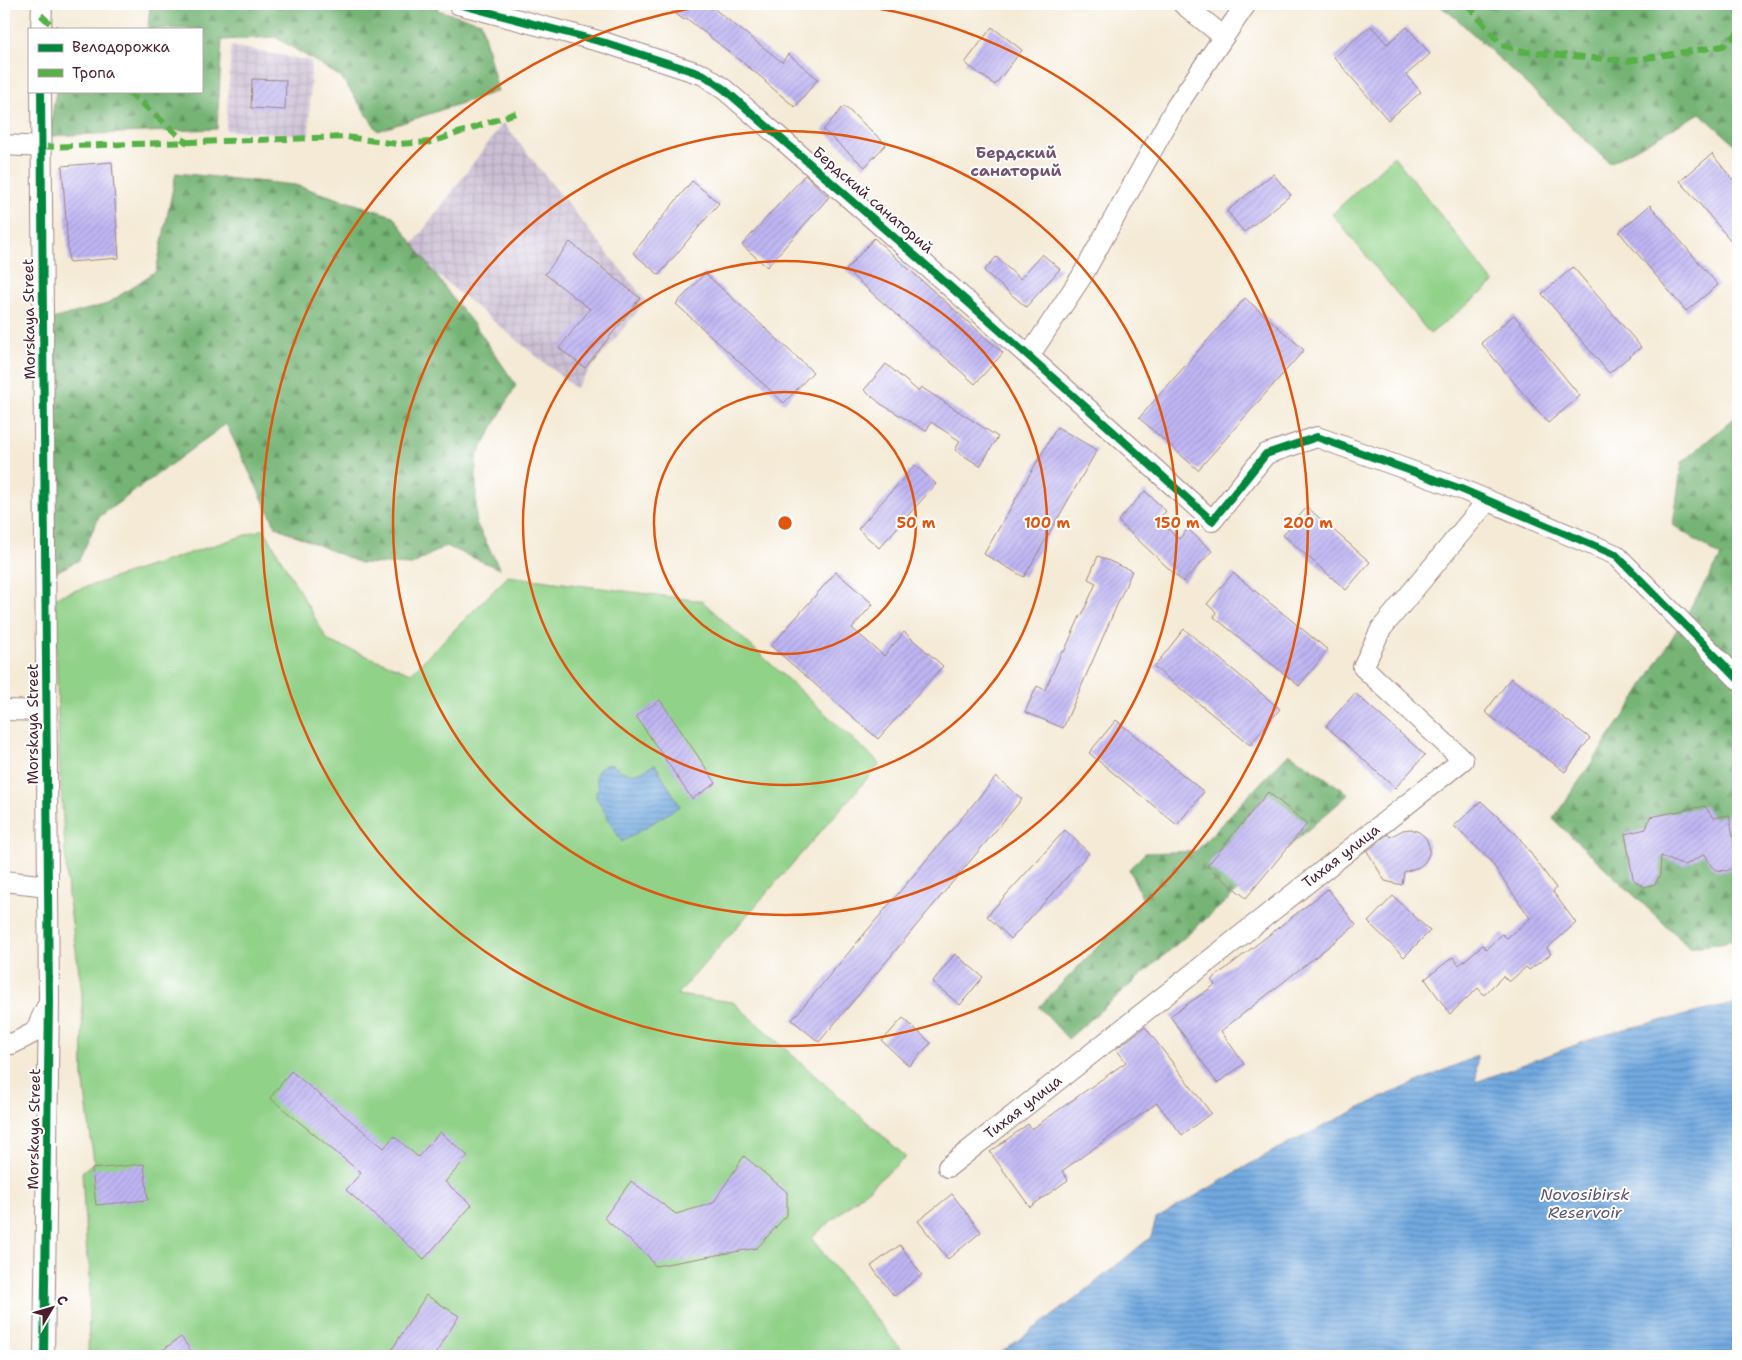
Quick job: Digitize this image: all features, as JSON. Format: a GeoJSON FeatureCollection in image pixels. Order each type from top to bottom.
{"type":"FeatureCollection","features":[{"type":"Feature","properties":{"kind":"street"},"geometry":{"type":"LineString","coordinates":[[41,28],[42,4]]}},
{"type":"Feature","properties":{"kind":"street","name":"Бердский санаторий"},"geometry":{"type":"LineString","coordinates":[[458,4],[606,42],[704,75],[740,102],[1029,356],[1212,521],[1266,454],[1317,436],[1488,500]]}},
{"type":"Feature","properties":{"kind":"street"},"geometry":{"type":"LineString","coordinates":[[1183,4],[1223,36]]}},
{"type":"Feature","properties":{"kind":"street"},"geometry":{"type":"LineString","coordinates":[[1029,356],[1082,276],[1176,107],[1246,4]]}},
{"type":"Feature","properties":{"kind":"street","name":"Morskaya Street"},"geometry":{"type":"LineString","coordinates":[[41,92],[49,1002],[44,1356]]}},
{"type":"Feature","properties":{"kind":"street"},"geometry":{"type":"LineString","coordinates":[[4,145],[42,147]]}},
{"type":"Feature","properties":{"kind":"street"},"geometry":{"type":"LineString","coordinates":[[1488,500],[1616,555],[1738,679]]}},
{"type":"Feature","properties":{"kind":"street","name":"Тихая улица"},"geometry":{"type":"LineString","coordinates":[[948,1167],[1463,760],[1363,667],[1381,629],[1488,500]]}},
{"type":"Feature","properties":{"kind":"street"},"geometry":{"type":"LineString","coordinates":[[4,710],[47,711]]}},
{"type":"Feature","properties":{"kind":"street"},"geometry":{"type":"LineString","coordinates":[[4,881],[48,886]]}},
{"type":"Feature","properties":{"kind":"street"},"geometry":{"type":"LineString","coordinates":[[4,1043],[12,1044],[35,1032],[49,1002]]}},
{"type":"Feature","properties":{"kind":"shaded area"},"geometry":{"type":"Polygon","coordinates":[[[231,46],[311,61],[309,135],[226,130],[231,46]]]}},
{"type":"Feature","properties":{"kind":"shaded area"},"geometry":{"type":"Polygon","coordinates":[[[503,123],[646,301],[575,388],[408,251],[503,123]]]}},
{"type":"Feature","properties":{"kind":"green space"},"geometry":{"type":"Polygon","coordinates":[[[150,4],[440,4],[437,10],[481,22],[498,91],[378,131],[341,77],[275,37],[222,40],[217,129],[49,136],[56,92],[202,92],[202,28],[148,28],[150,4]]]}},
{"type":"Feature","properties":{"kind":"green space"},"geometry":{"type":"Polygon","coordinates":[[[1438,4],[1738,4],[1738,147],[1700,113],[1610,163],[1457,19],[1438,4]]]}},
{"type":"Feature","properties":{"kind":"green space"},"geometry":{"type":"Polygon","coordinates":[[[1394,156],[1494,283],[1430,334],[1332,214],[1394,156]]]}},
{"type":"Feature","properties":{"kind":"green space"},"geometry":{"type":"Polygon","coordinates":[[[176,173],[295,185],[393,216],[479,331],[516,385],[476,458],[476,523],[500,569],[445,546],[412,565],[360,563],[276,527],[226,424],[99,517],[79,560],[54,573],[52,319],[107,304],[156,271],[176,173]]]}},
{"type":"Feature","properties":{"kind":"green space"},"geometry":{"type":"Polygon","coordinates":[[[1738,415],[1738,940],[1690,948],[1553,819],[1632,704],[1721,557],[1673,525],[1682,462],[1738,415]]]}},
{"type":"Feature","properties":{"kind":"green space"},"geometry":{"type":"Polygon","coordinates":[[[264,529],[328,641],[411,673],[508,576],[702,601],[880,764],[677,995],[733,1002],[906,1157],[811,1238],[906,1356],[88,1356],[90,1267],[87,1257],[82,1172],[94,1162],[83,1076],[82,992],[68,895],[59,759],[55,597],[264,529]]]}},
{"type":"Feature","properties":{"kind":"green space"},"geometry":{"type":"Polygon","coordinates":[[[1289,753],[1349,794],[1068,1039],[1039,1007],[1143,900],[1129,869],[1145,853],[1196,851],[1289,753]]]}},
{"type":"Feature","properties":{"kind":"water"},"geometry":{"type":"Polygon","coordinates":[[[610,764],[624,772],[636,773],[655,764],[680,806],[622,842],[596,797],[599,787],[596,779],[597,772],[602,767],[610,764]]]}},
{"type":"Feature","properties":{"kind":"water","name":"Novosibirsk Reservoir"},"geometry":{"type":"Polygon","coordinates":[[[1738,1003],[1738,1356],[996,1356],[1074,1300],[1151,1237],[1156,1219],[1262,1157],[1378,1099],[1477,1056],[1476,1082],[1608,1033],[1738,1003]]]}},
{"type":"Feature","properties":{"kind":"building"},"geometry":{"type":"Polygon","coordinates":[[[663,4],[708,4],[782,62],[788,54],[818,79],[795,107],[766,81],[686,18],[684,20],[663,4]]]}},
{"type":"Feature","properties":{"kind":"building"},"geometry":{"type":"Polygon","coordinates":[[[1371,26],[1387,44],[1407,27],[1430,54],[1406,75],[1421,92],[1388,120],[1334,57],[1371,26]]]}},
{"type":"Feature","properties":{"kind":"building"},"geometry":{"type":"Polygon","coordinates":[[[992,27],[1022,50],[995,85],[965,63],[992,27]]]}},
{"type":"Feature","properties":{"kind":"building"},"geometry":{"type":"Polygon","coordinates":[[[252,79],[286,80],[285,110],[251,108],[252,79]]]}},
{"type":"Feature","properties":{"kind":"building"},"geometry":{"type":"Polygon","coordinates":[[[844,106],[886,144],[865,167],[823,130],[844,106]]]}},
{"type":"Feature","properties":{"kind":"building"},"geometry":{"type":"Polygon","coordinates":[[[1712,154],[1738,186],[1738,249],[1680,181],[1712,154]]]}},
{"type":"Feature","properties":{"kind":"building"},"geometry":{"type":"Polygon","coordinates":[[[112,162],[119,258],[69,262],[62,166],[112,162]]]}},
{"type":"Feature","properties":{"kind":"building"},"geometry":{"type":"Polygon","coordinates":[[[1273,174],[1291,195],[1244,232],[1227,211],[1273,174]]]}},
{"type":"Feature","properties":{"kind":"building"},"geometry":{"type":"Polygon","coordinates":[[[805,175],[829,197],[767,267],[742,245],[805,175]]]}},
{"type":"Feature","properties":{"kind":"building"},"geometry":{"type":"Polygon","coordinates":[[[692,181],[719,203],[659,275],[633,253],[692,181]]]}},
{"type":"Feature","properties":{"kind":"building"},"geometry":{"type":"Polygon","coordinates":[[[1650,205],[1718,285],[1686,311],[1619,232],[1650,205]]]}},
{"type":"Feature","properties":{"kind":"building"},"geometry":{"type":"Polygon","coordinates":[[[874,238],[1003,353],[975,384],[846,270],[874,238]]]}},
{"type":"Feature","properties":{"kind":"building"},"geometry":{"type":"Polygon","coordinates":[[[570,242],[640,298],[585,368],[559,348],[590,309],[545,274],[570,242]]]}},
{"type":"Feature","properties":{"kind":"building"},"geometry":{"type":"Polygon","coordinates":[[[1042,254],[1060,269],[1026,307],[984,271],[996,257],[1020,279],[1042,254]]]}},
{"type":"Feature","properties":{"kind":"building"},"geometry":{"type":"Polygon","coordinates":[[[1573,267],[1641,347],[1609,373],[1542,294],[1573,267]]]}},
{"type":"Feature","properties":{"kind":"building"},"geometry":{"type":"Polygon","coordinates":[[[705,273],[813,372],[784,403],[676,304],[705,273]]]}},
{"type":"Feature","properties":{"kind":"building"},"geometry":{"type":"Polygon","coordinates":[[[1245,298],[1304,350],[1198,470],[1139,418],[1245,298]]]}},
{"type":"Feature","properties":{"kind":"building"},"geometry":{"type":"Polygon","coordinates":[[[1514,315],[1580,396],[1548,423],[1481,343],[1514,315]]]}},
{"type":"Feature","properties":{"kind":"building"},"geometry":{"type":"Polygon","coordinates":[[[886,364],[918,391],[921,387],[998,437],[980,466],[955,450],[960,441],[931,422],[926,431],[881,404],[864,390],[886,364]]]}},
{"type":"Feature","properties":{"kind":"building"},"geometry":{"type":"Polygon","coordinates":[[[1057,427],[1097,450],[1024,577],[984,554],[1057,427]]]}},
{"type":"Feature","properties":{"kind":"building"},"geometry":{"type":"Polygon","coordinates":[[[915,465],[936,484],[879,548],[858,529],[915,465]]]}},
{"type":"Feature","properties":{"kind":"building"},"geometry":{"type":"Polygon","coordinates":[[[1145,491],[1166,511],[1158,520],[1179,539],[1188,529],[1212,551],[1183,582],[1118,521],[1145,491]]]}},
{"type":"Feature","properties":{"kind":"building"},"geometry":{"type":"Polygon","coordinates":[[[1307,507],[1370,562],[1346,590],[1283,535],[1307,507]]]}},
{"type":"Feature","properties":{"kind":"building"},"geometry":{"type":"Polygon","coordinates":[[[1098,556],[1132,571],[1063,728],[1025,712],[1037,686],[1045,690],[1062,651],[1064,652],[1082,615],[1096,583],[1088,579],[1098,556]]]}},
{"type":"Feature","properties":{"kind":"building"},"geometry":{"type":"Polygon","coordinates":[[[836,572],[873,604],[852,628],[884,656],[904,632],[943,666],[878,739],[771,646],[836,572]]]}},
{"type":"Feature","properties":{"kind":"building"},"geometry":{"type":"Polygon","coordinates":[[[1233,573],[1328,650],[1299,686],[1214,617],[1216,612],[1207,604],[1233,573]]]}},
{"type":"Feature","properties":{"kind":"building"},"geometry":{"type":"Polygon","coordinates":[[[1184,629],[1280,709],[1250,745],[1154,667],[1184,629]]]}},
{"type":"Feature","properties":{"kind":"building"},"geometry":{"type":"Polygon","coordinates":[[[1511,678],[1590,738],[1565,772],[1485,712],[1511,678]]]}},
{"type":"Feature","properties":{"kind":"building"},"geometry":{"type":"Polygon","coordinates":[[[1355,693],[1425,755],[1395,788],[1326,726],[1355,693]]]}},
{"type":"Feature","properties":{"kind":"building"},"geometry":{"type":"Polygon","coordinates":[[[660,700],[716,783],[692,799],[636,716],[660,700]]]}},
{"type":"Feature","properties":{"kind":"building"},"geometry":{"type":"Polygon","coordinates":[[[1116,720],[1204,792],[1177,825],[1089,753],[1116,720]]]}},
{"type":"Feature","properties":{"kind":"building"},"geometry":{"type":"Polygon","coordinates":[[[996,777],[1022,799],[819,1042],[792,1020],[996,777]]]}},
{"type":"Feature","properties":{"kind":"building"},"geometry":{"type":"Polygon","coordinates":[[[1268,792],[1307,824],[1246,898],[1207,866],[1268,792]]]}},
{"type":"Feature","properties":{"kind":"building"},"geometry":{"type":"Polygon","coordinates":[[[1481,801],[1518,836],[1556,888],[1553,892],[1576,923],[1547,948],[1551,954],[1529,970],[1526,967],[1509,982],[1503,976],[1484,995],[1478,988],[1450,1014],[1425,979],[1453,957],[1459,965],[1483,945],[1486,949],[1502,934],[1507,938],[1530,918],[1489,859],[1454,826],[1481,801]]]}},
{"type":"Feature","properties":{"kind":"building"},"geometry":{"type":"Polygon","coordinates":[[[1705,806],[1713,818],[1729,815],[1737,857],[1735,866],[1727,871],[1716,870],[1711,866],[1705,854],[1685,865],[1661,856],[1660,875],[1655,884],[1645,887],[1636,882],[1633,878],[1625,834],[1646,829],[1650,817],[1705,806]]]}},
{"type":"Feature","properties":{"kind":"building"},"geometry":{"type":"Polygon","coordinates":[[[1411,829],[1419,832],[1426,838],[1429,854],[1425,862],[1419,867],[1404,872],[1402,885],[1385,881],[1367,851],[1388,834],[1390,837],[1403,830],[1411,829]]]}},
{"type":"Feature","properties":{"kind":"building"},"geometry":{"type":"Polygon","coordinates":[[[1065,830],[1089,853],[1011,939],[987,916],[1065,830]]]}},
{"type":"Feature","properties":{"kind":"building"},"geometry":{"type":"Polygon","coordinates":[[[1328,889],[1356,925],[1221,1031],[1244,1064],[1217,1083],[1170,1016],[1215,985],[1211,980],[1328,889]]]}},
{"type":"Feature","properties":{"kind":"building"},"geometry":{"type":"Polygon","coordinates":[[[1393,896],[1430,931],[1404,957],[1368,922],[1393,896]]]}},
{"type":"Feature","properties":{"kind":"building"},"geometry":{"type":"Polygon","coordinates":[[[955,954],[983,977],[960,1005],[932,982],[955,954]]]}},
{"type":"Feature","properties":{"kind":"building"},"geometry":{"type":"Polygon","coordinates":[[[903,1018],[931,1043],[909,1066],[882,1041],[903,1018]]]}},
{"type":"Feature","properties":{"kind":"building"},"geometry":{"type":"Polygon","coordinates":[[[1145,1027],[1211,1113],[1182,1135],[1157,1103],[1062,1171],[1068,1180],[1030,1207],[990,1152],[1028,1124],[1032,1129],[1126,1062],[1116,1049],[1145,1027]]]}},
{"type":"Feature","properties":{"kind":"building"},"geometry":{"type":"Polygon","coordinates":[[[291,1071],[384,1148],[394,1136],[418,1157],[440,1132],[468,1156],[445,1182],[472,1205],[424,1259],[346,1190],[361,1173],[270,1098],[291,1071]]]}},
{"type":"Feature","properties":{"kind":"building"},"geometry":{"type":"Polygon","coordinates":[[[744,1156],[787,1192],[787,1215],[757,1248],[655,1266],[648,1256],[604,1218],[631,1181],[676,1214],[713,1203],[744,1156]]]}},
{"type":"Feature","properties":{"kind":"building"},"geometry":{"type":"Polygon","coordinates":[[[144,1164],[148,1200],[96,1205],[92,1169],[144,1164]]]}},
{"type":"Feature","properties":{"kind":"building"},"geometry":{"type":"Polygon","coordinates":[[[952,1194],[981,1232],[948,1259],[918,1221],[952,1194]]]}},
{"type":"Feature","properties":{"kind":"building"},"geometry":{"type":"Polygon","coordinates":[[[900,1245],[922,1275],[894,1296],[871,1266],[900,1245]]]}},
{"type":"Feature","properties":{"kind":"building"},"geometry":{"type":"Polygon","coordinates":[[[426,1295],[459,1316],[434,1356],[388,1356],[426,1295]]]}},
{"type":"Feature","properties":{"kind":"building"},"geometry":{"type":"Polygon","coordinates":[[[181,1337],[195,1356],[154,1356],[181,1337]]]}},
{"type":"Feature","properties":{"kind":"marked path"},"geometry":{"type":"LineString","coordinates":[[1467,4],[1501,45],[1527,52],[1628,61],[1723,46],[1738,33]]}},
{"type":"Feature","properties":{"kind":"marked path"},"geometry":{"type":"LineString","coordinates":[[41,15],[55,28]]}},
{"type":"Feature","properties":{"kind":"marked path"},"geometry":{"type":"LineString","coordinates":[[129,92],[187,143]]}},
{"type":"Feature","properties":{"kind":"marked path"},"geometry":{"type":"LineString","coordinates":[[42,147],[346,137],[397,144],[432,142],[516,113]]}},
{"type":"Feature","properties":{"kind":"cycle path"},"geometry":{"type":"LineString","coordinates":[[458,4],[606,43],[704,75],[725,90],[909,250],[1212,521],[1266,454],[1317,437],[1461,489],[1616,555],[1738,679]]}},
{"type":"Feature","properties":{"kind":"cycle path"},"geometry":{"type":"LineString","coordinates":[[41,92],[49,1002],[44,1356]]}},
{"type":"Feature","properties":{"kind":"district","name":"Бердский санаторий"},"geometry":{"type":"Point","coordinates":[1016,161]}}]}
